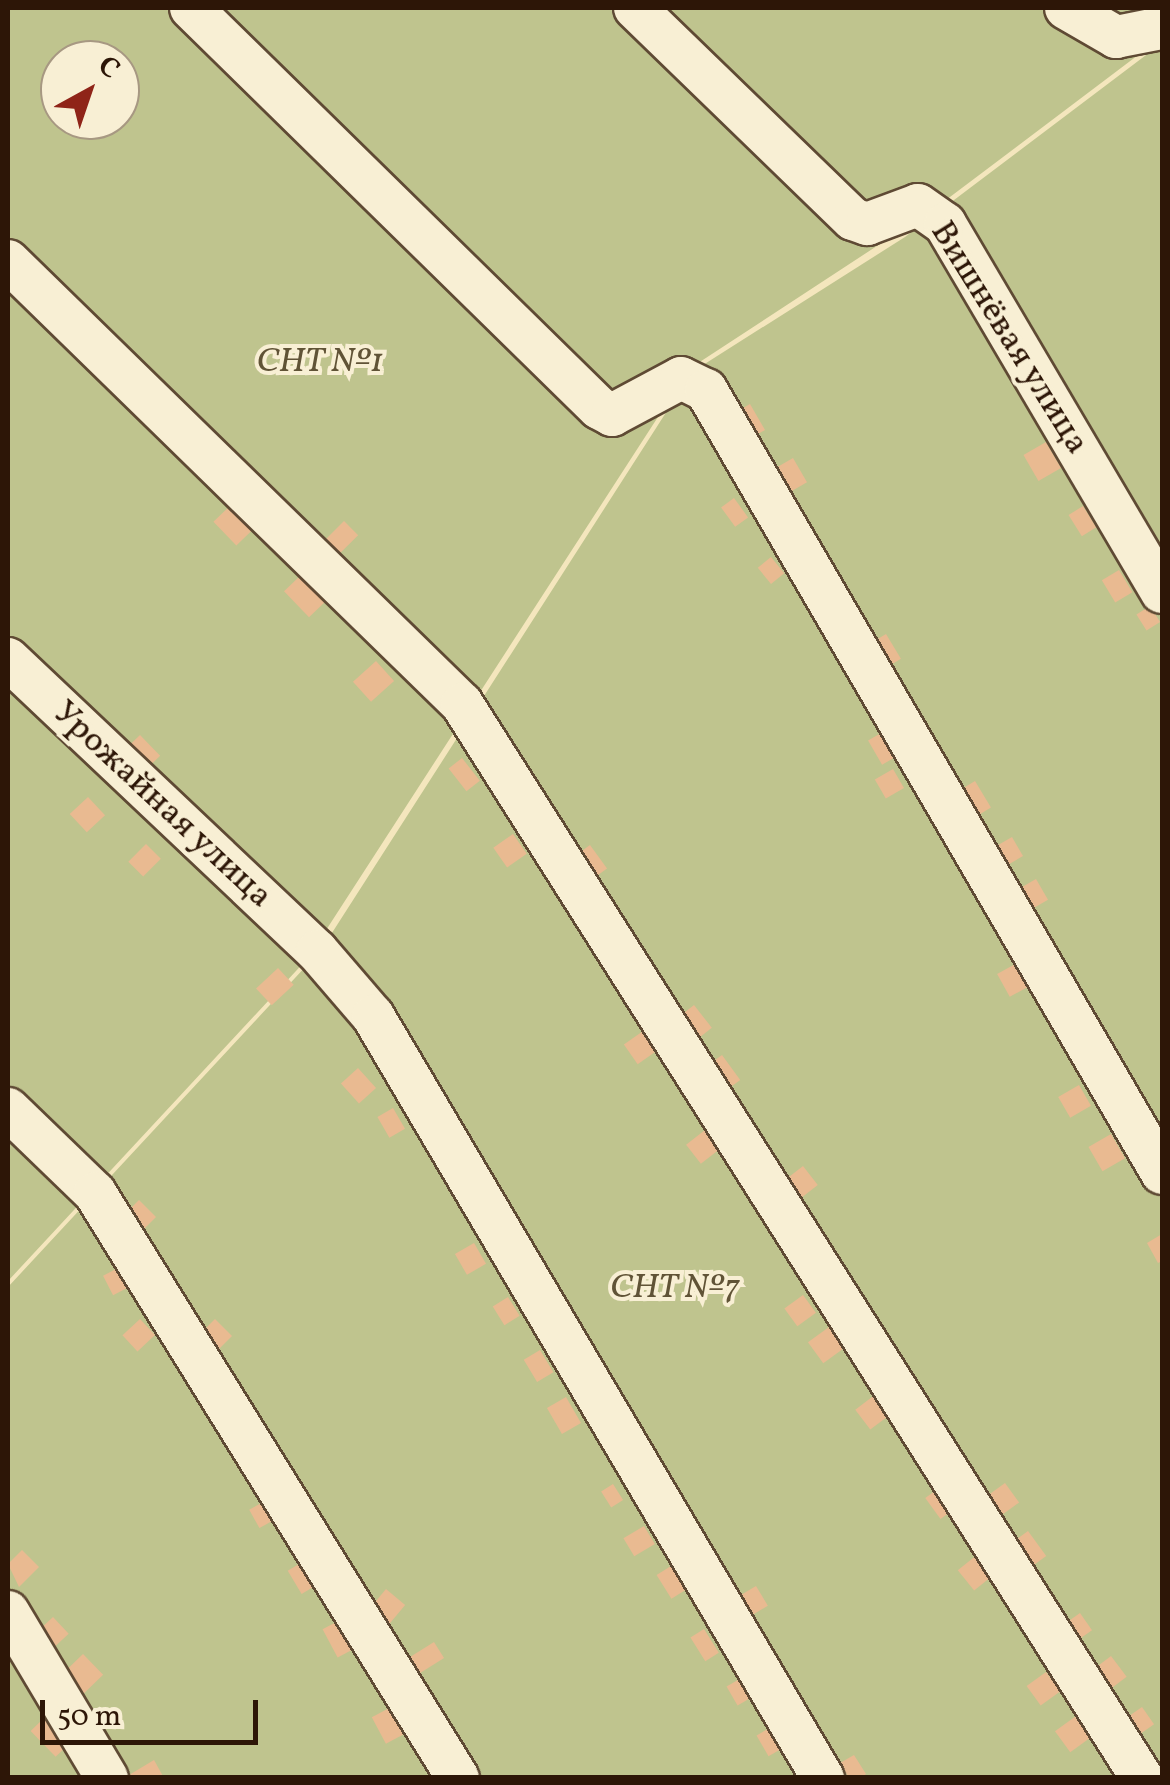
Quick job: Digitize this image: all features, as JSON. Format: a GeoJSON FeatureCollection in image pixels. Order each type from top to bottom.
{"type":"FeatureCollection","features":[{"type":"Feature","properties":{"kind":"street"},"geometry":{"type":"LineString","coordinates":[[191,8],[599,408],[612,415],[680,378],[706,390],[1162,1174]]}},
{"type":"Feature","properties":{"kind":"street","name":"Вишнёвая улица"},"geometry":{"type":"LineString","coordinates":[[635,8],[853,219],[867,224],[918,205],[945,224],[1162,592]]}},
{"type":"Feature","properties":{"kind":"street"},"geometry":{"type":"LineString","coordinates":[[1066,8],[1116,37],[1162,28]]}},
{"type":"Feature","properties":{"kind":"street"},"geometry":{"type":"LineString","coordinates":[[8,261],[462,704],[1142,1778]]}},
{"type":"Feature","properties":{"kind":"street","name":"Урожайная улица"},"geometry":{"type":"LineString","coordinates":[[8,660],[317,951],[373,1016],[823,1778]]}},
{"type":"Feature","properties":{"kind":"street"},"geometry":{"type":"LineString","coordinates":[[8,1109],[95,1193],[458,1778]]}},
{"type":"Feature","properties":{"kind":"street"},"geometry":{"type":"LineString","coordinates":[[8,1612],[108,1778]]}},
{"type":"Feature","properties":{"kind":"green space","name":"СНТ №1"},"geometry":{"type":"Polygon","coordinates":[[[8,8],[1162,8],[1162,37],[938,206],[689,369],[308,958],[8,1281],[8,8]]]}},
{"type":"Feature","properties":{"kind":"green space","name":"СНТ №7"},"geometry":{"type":"Polygon","coordinates":[[[1162,43],[1162,1777],[8,1777],[8,1287],[321,950],[692,372],[905,237],[1162,43]]]}},
{"type":"Feature","properties":{"kind":"building"},"geometry":{"type":"Polygon","coordinates":[[[750,404],[765,430],[750,438],[735,413],[750,404]]]}},
{"type":"Feature","properties":{"kind":"building"},"geometry":{"type":"Polygon","coordinates":[[[1046,442],[1061,468],[1038,481],[1023,455],[1046,442]]]}},
{"type":"Feature","properties":{"kind":"building"},"geometry":{"type":"Polygon","coordinates":[[[793,458],[807,482],[784,496],[770,472],[793,458]]]}},
{"type":"Feature","properties":{"kind":"building"},"geometry":{"type":"Polygon","coordinates":[[[734,498],[748,517],[735,527],[721,507],[734,498]]]}},
{"type":"Feature","properties":{"kind":"building"},"geometry":{"type":"Polygon","coordinates":[[[235,501],[258,525],[236,546],[213,522],[235,501]]]}},
{"type":"Feature","properties":{"kind":"building"},"geometry":{"type":"Polygon","coordinates":[[[1083,506],[1096,527],[1082,536],[1069,515],[1083,506]]]}},
{"type":"Feature","properties":{"kind":"building"},"geometry":{"type":"Polygon","coordinates":[[[344,521],[358,535],[337,556],[323,542],[344,521]]]}},
{"type":"Feature","properties":{"kind":"building"},"geometry":{"type":"Polygon","coordinates":[[[771,557],[784,573],[771,584],[758,568],[771,557]]]}},
{"type":"Feature","properties":{"kind":"building"},"geometry":{"type":"Polygon","coordinates":[[[1119,570],[1132,592],[1115,603],[1102,580],[1119,570]]]}},
{"type":"Feature","properties":{"kind":"building"},"geometry":{"type":"Polygon","coordinates":[[[302,574],[327,600],[309,617],[284,591],[302,574]]]}},
{"type":"Feature","properties":{"kind":"building"},"geometry":{"type":"Polygon","coordinates":[[[1150,606],[1160,622],[1146,631],[1136,614],[1150,606]]]}},
{"type":"Feature","properties":{"kind":"building"},"geometry":{"type":"Polygon","coordinates":[[[886,634],[901,659],[883,670],[868,645],[886,634]]]}},
{"type":"Feature","properties":{"kind":"building"},"geometry":{"type":"Polygon","coordinates":[[[376,661],[394,681],[371,702],[353,682],[376,661]]]}},
{"type":"Feature","properties":{"kind":"building"},"geometry":{"type":"Polygon","coordinates":[[[888,729],[902,753],[882,765],[868,740],[888,729]]]}},
{"type":"Feature","properties":{"kind":"building"},"geometry":{"type":"Polygon","coordinates":[[[140,735],[160,756],[142,773],[122,752],[140,735]]]}},
{"type":"Feature","properties":{"kind":"building"},"geometry":{"type":"Polygon","coordinates":[[[462,758],[480,781],[466,791],[449,768],[462,758]]]}},
{"type":"Feature","properties":{"kind":"building"},"geometry":{"type":"Polygon","coordinates":[[[893,769],[904,788],[886,799],[875,780],[893,769]]]}},
{"type":"Feature","properties":{"kind":"building"},"geometry":{"type":"Polygon","coordinates":[[[975,781],[991,808],[970,820],[954,794],[975,781]]]}},
{"type":"Feature","properties":{"kind":"building"},"geometry":{"type":"Polygon","coordinates":[[[88,797],[105,815],[87,832],[70,814],[88,797]]]}},
{"type":"Feature","properties":{"kind":"building"},"geometry":{"type":"Polygon","coordinates":[[[513,834],[527,854],[507,867],[493,848],[513,834]]]}},
{"type":"Feature","properties":{"kind":"building"},"geometry":{"type":"Polygon","coordinates":[[[1012,837],[1023,856],[1000,869],[989,850],[1012,837]]]}},
{"type":"Feature","properties":{"kind":"building"},"geometry":{"type":"Polygon","coordinates":[[[146,844],[161,859],[143,877],[128,862],[146,844]]]}},
{"type":"Feature","properties":{"kind":"building"},"geometry":{"type":"Polygon","coordinates":[[[590,845],[607,868],[584,886],[567,862],[590,845]]]}},
{"type":"Feature","properties":{"kind":"building"},"geometry":{"type":"Polygon","coordinates":[[[1036,879],[1048,900],[1024,914],[1012,893],[1036,879]]]}},
{"type":"Feature","properties":{"kind":"building"},"geometry":{"type":"Polygon","coordinates":[[[1019,962],[1032,985],[1010,997],[997,974],[1019,962]]]}},
{"type":"Feature","properties":{"kind":"building"},"geometry":{"type":"Polygon","coordinates":[[[278,968],[294,985],[272,1005],[256,988],[278,968]]]}},
{"type":"Feature","properties":{"kind":"building"},"geometry":{"type":"Polygon","coordinates":[[[694,1005],[712,1028],[691,1044],[673,1022],[694,1005]]]}},
{"type":"Feature","properties":{"kind":"building"},"geometry":{"type":"Polygon","coordinates":[[[646,1029],[660,1049],[638,1064],[624,1044],[646,1029]]]}},
{"type":"Feature","properties":{"kind":"building"},"geometry":{"type":"Polygon","coordinates":[[[722,1055],[740,1080],[718,1096],[700,1071],[722,1055]]]}},
{"type":"Feature","properties":{"kind":"building"},"geometry":{"type":"Polygon","coordinates":[[[358,1068],[376,1088],[359,1103],[341,1083],[358,1068]]]}},
{"type":"Feature","properties":{"kind":"building"},"geometry":{"type":"Polygon","coordinates":[[[1079,1085],[1091,1106],[1070,1118],[1058,1097],[1079,1085]]]}},
{"type":"Feature","properties":{"kind":"building"},"geometry":{"type":"Polygon","coordinates":[[[393,1108],[405,1129],[389,1138],[377,1117],[393,1108]]]}},
{"type":"Feature","properties":{"kind":"building"},"geometry":{"type":"Polygon","coordinates":[[[705,1130],[720,1149],[701,1164],[686,1145],[705,1130]]]}},
{"type":"Feature","properties":{"kind":"building"},"geometry":{"type":"Polygon","coordinates":[[[1111,1134],[1125,1158],[1102,1171],[1088,1147],[1111,1134]]]}},
{"type":"Feature","properties":{"kind":"building"},"geometry":{"type":"Polygon","coordinates":[[[803,1166],[818,1185],[792,1205],[777,1186],[803,1166]]]}},
{"type":"Feature","properties":{"kind":"building"},"geometry":{"type":"Polygon","coordinates":[[[139,1200],[156,1217],[138,1235],[121,1218],[139,1200]]]}},
{"type":"Feature","properties":{"kind":"building"},"geometry":{"type":"Polygon","coordinates":[[[1162,1234],[1162,1261],[1158,1263],[1147,1243],[1162,1234]]]}},
{"type":"Feature","properties":{"kind":"building"},"geometry":{"type":"Polygon","coordinates":[[[474,1243],[486,1264],[467,1275],[455,1254],[474,1243]]]}},
{"type":"Feature","properties":{"kind":"building"},"geometry":{"type":"Polygon","coordinates":[[[120,1267],[130,1287],[113,1295],[103,1276],[120,1267]]]}},
{"type":"Feature","properties":{"kind":"building"},"geometry":{"type":"Polygon","coordinates":[[[803,1295],[816,1313],[797,1326],[784,1309],[803,1295]]]}},
{"type":"Feature","properties":{"kind":"building"},"geometry":{"type":"Polygon","coordinates":[[[508,1297],[520,1316],[504,1325],[493,1307],[508,1297]]]}},
{"type":"Feature","properties":{"kind":"building"},"geometry":{"type":"Polygon","coordinates":[[[140,1319],[155,1335],[137,1351],[122,1335],[140,1319]]]}},
{"type":"Feature","properties":{"kind":"building"},"geometry":{"type":"Polygon","coordinates":[[[215,1319],[232,1336],[214,1354],[197,1337],[215,1319]]]}},
{"type":"Feature","properties":{"kind":"building"},"geometry":{"type":"Polygon","coordinates":[[[829,1327],[844,1348],[823,1363],[808,1342],[829,1327]]]}},
{"type":"Feature","properties":{"kind":"building"},"geometry":{"type":"Polygon","coordinates":[[[540,1350],[553,1372],[537,1382],[524,1360],[540,1350]]]}},
{"type":"Feature","properties":{"kind":"building"},"geometry":{"type":"Polygon","coordinates":[[[876,1394],[891,1414],[870,1430],[855,1410],[876,1394]]]}},
{"type":"Feature","properties":{"kind":"building"},"geometry":{"type":"Polygon","coordinates":[[[566,1397],[581,1423],[562,1434],[547,1408],[566,1397]]]}},
{"type":"Feature","properties":{"kind":"building"},"geometry":{"type":"Polygon","coordinates":[[[1005,1483],[1019,1502],[996,1519],[982,1500],[1005,1483]]]}},
{"type":"Feature","properties":{"kind":"building"},"geometry":{"type":"Polygon","coordinates":[[[613,1484],[623,1500],[611,1508],[601,1491],[613,1484]]]}},
{"type":"Feature","properties":{"kind":"building"},"geometry":{"type":"Polygon","coordinates":[[[939,1488],[954,1509],[941,1519],[925,1498],[939,1488]]]}},
{"type":"Feature","properties":{"kind":"building"},"geometry":{"type":"Polygon","coordinates":[[[265,1501],[275,1519],[259,1528],[249,1510],[265,1501]]]}},
{"type":"Feature","properties":{"kind":"building"},"geometry":{"type":"Polygon","coordinates":[[[644,1526],[655,1544],[634,1556],[623,1538],[644,1526]]]}},
{"type":"Feature","properties":{"kind":"building"},"geometry":{"type":"Polygon","coordinates":[[[1028,1531],[1046,1556],[1025,1571],[1007,1546],[1028,1531]]]}},
{"type":"Feature","properties":{"kind":"building"},"geometry":{"type":"Polygon","coordinates":[[[22,1550],[39,1567],[19,1587],[8,1564],[22,1550]]]}},
{"type":"Feature","properties":{"kind":"building"},"geometry":{"type":"Polygon","coordinates":[[[978,1554],[994,1574],[974,1591],[958,1570],[978,1554]]]}},
{"type":"Feature","properties":{"kind":"building"},"geometry":{"type":"Polygon","coordinates":[[[304,1561],[318,1584],[302,1594],[288,1571],[304,1561]]]}},
{"type":"Feature","properties":{"kind":"building"},"geometry":{"type":"Polygon","coordinates":[[[671,1566],[686,1590],[671,1599],[657,1575],[671,1566]]]}},
{"type":"Feature","properties":{"kind":"building"},"geometry":{"type":"Polygon","coordinates":[[[756,1586],[768,1606],[747,1618],[735,1598],[756,1586]]]}},
{"type":"Feature","properties":{"kind":"building"},"geometry":{"type":"Polygon","coordinates":[[[386,1589],[405,1605],[390,1623],[371,1607],[386,1589]]]}},
{"type":"Feature","properties":{"kind":"building"},"geometry":{"type":"Polygon","coordinates":[[[1080,1613],[1092,1630],[1071,1645],[1059,1628],[1080,1613]]]}},
{"type":"Feature","properties":{"kind":"building"},"geometry":{"type":"Polygon","coordinates":[[[53,1617],[69,1634],[50,1651],[35,1634],[53,1617]]]}},
{"type":"Feature","properties":{"kind":"building"},"geometry":{"type":"Polygon","coordinates":[[[342,1619],[357,1647],[338,1658],[323,1629],[342,1619]]]}},
{"type":"Feature","properties":{"kind":"building"},"geometry":{"type":"Polygon","coordinates":[[[704,1629],[719,1653],[705,1661],[690,1637],[704,1629]]]}},
{"type":"Feature","properties":{"kind":"building"},"geometry":{"type":"Polygon","coordinates":[[[434,1642],[444,1658],[416,1676],[406,1659],[434,1642]]]}},
{"type":"Feature","properties":{"kind":"building"},"geometry":{"type":"Polygon","coordinates":[[[83,1654],[103,1675],[83,1694],[63,1673],[83,1654]]]}},
{"type":"Feature","properties":{"kind":"building"},"geometry":{"type":"Polygon","coordinates":[[[1111,1656],[1127,1677],[1107,1691],[1092,1670],[1111,1656]]]}},
{"type":"Feature","properties":{"kind":"building"},"geometry":{"type":"Polygon","coordinates":[[[1046,1672],[1060,1691],[1041,1706],[1027,1686],[1046,1672]]]}},
{"type":"Feature","properties":{"kind":"building"},"geometry":{"type":"Polygon","coordinates":[[[743,1677],[754,1696],[738,1706],[727,1686],[743,1677]]]}},
{"type":"Feature","properties":{"kind":"building"},"geometry":{"type":"Polygon","coordinates":[[[393,1706],[407,1732],[386,1744],[372,1717],[393,1706]]]}},
{"type":"Feature","properties":{"kind":"building"},"geometry":{"type":"Polygon","coordinates":[[[1142,1707],[1154,1724],[1137,1736],[1125,1719],[1142,1707]]]}},
{"type":"Feature","properties":{"kind":"building"},"geometry":{"type":"Polygon","coordinates":[[[1076,1716],[1091,1737],[1070,1752],[1055,1731],[1076,1716]]]}},
{"type":"Feature","properties":{"kind":"building"},"geometry":{"type":"Polygon","coordinates":[[[45,1717],[70,1743],[56,1757],[31,1731],[45,1717]]]}},
{"type":"Feature","properties":{"kind":"building"},"geometry":{"type":"Polygon","coordinates":[[[773,1726],[785,1747],[769,1756],[757,1735],[773,1726]]]}},
{"type":"Feature","properties":{"kind":"building"},"geometry":{"type":"Polygon","coordinates":[[[854,1755],[866,1774],[861,1778],[849,1778],[840,1763],[854,1755]]]}},
{"type":"Feature","properties":{"kind":"building"},"geometry":{"type":"Polygon","coordinates":[[[154,1760],[164,1778],[124,1778],[154,1760]]]}}]}
